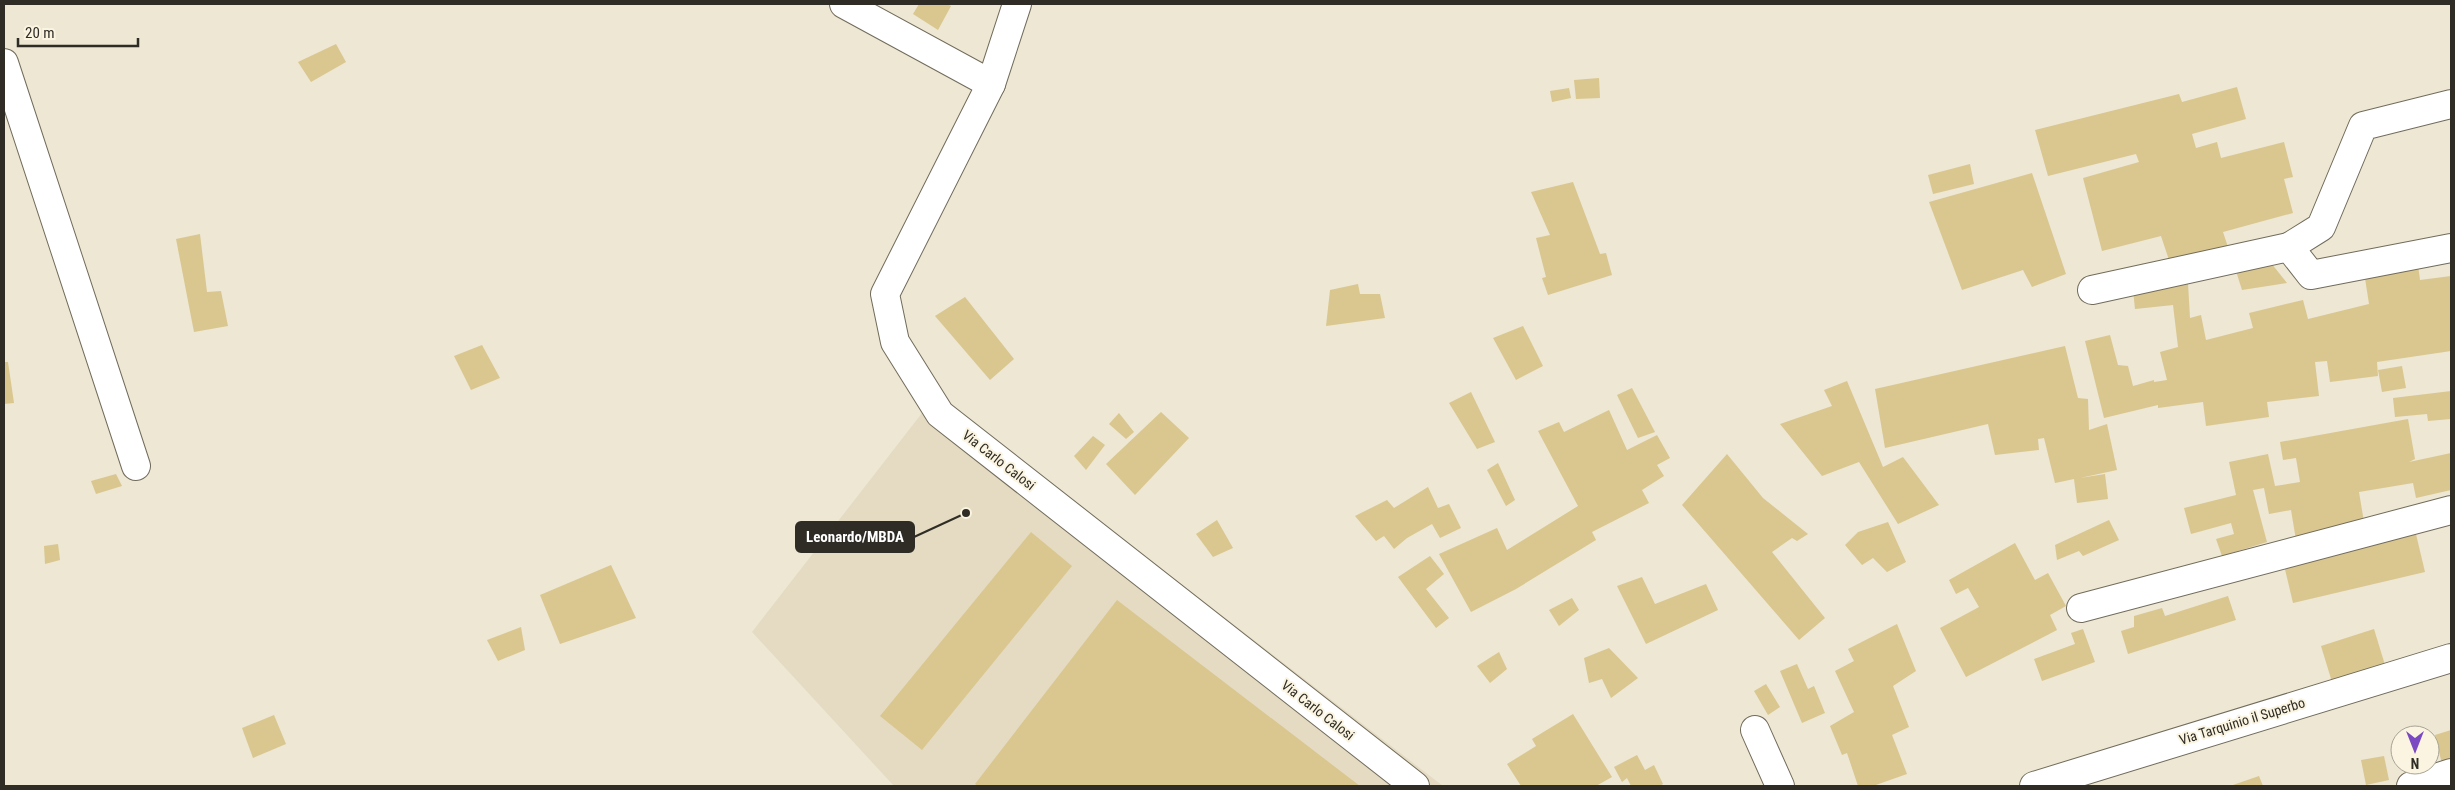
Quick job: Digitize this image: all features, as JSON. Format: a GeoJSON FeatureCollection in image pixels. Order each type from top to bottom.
{"type":"FeatureCollection","features":[{"type":"Feature","properties":{"kind":"street"},"geometry":{"type":"LineString","coordinates":[[844,4],[991,84]]}},
{"type":"Feature","properties":{"kind":"street","name":"Via Carlo Calosi"},"geometry":{"type":"LineString","coordinates":[[1018,4],[991,84],[885,294],[895,342],[940,414],[1415,786]]}},
{"type":"Feature","properties":{"kind":"street"},"geometry":{"type":"LineString","coordinates":[[4,63],[136,466]]}},
{"type":"Feature","properties":{"kind":"street"},"geometry":{"type":"LineString","coordinates":[[2092,290],[2289,247],[2321,227],[2363,126],[2451,104]]}},
{"type":"Feature","properties":{"kind":"street"},"geometry":{"type":"LineString","coordinates":[[2289,247],[2311,275],[2451,248]]}},
{"type":"Feature","properties":{"kind":"street"},"geometry":{"type":"LineString","coordinates":[[2081,608],[2451,510]]}},
{"type":"Feature","properties":{"kind":"street","name":"Via Tarquinio il Superbo"},"geometry":{"type":"LineString","coordinates":[[2034,786],[2451,658]]}},
{"type":"Feature","properties":{"kind":"street"},"geometry":{"type":"LineString","coordinates":[[1755,730],[1780,786]]}},
{"type":"Feature","properties":{"kind":"street"},"geometry":{"type":"LineString","coordinates":[[2411,786],[2451,773]]}},
{"type":"Feature","properties":{"kind":"shaded area"},"geometry":{"type":"Polygon","coordinates":[[[936,395],[1443,786],[894,786],[752,632],[936,395]]]}},
{"type":"Feature","properties":{"kind":"building"},"geometry":{"type":"Polygon","coordinates":[[[919,4],[947,4],[951,6],[938,30],[913,14],[919,4]]]}},
{"type":"Feature","properties":{"kind":"building"},"geometry":{"type":"Polygon","coordinates":[[[336,44],[346,62],[311,82],[298,62],[336,44]]]}},
{"type":"Feature","properties":{"kind":"building"},"geometry":{"type":"Polygon","coordinates":[[[1599,78],[1600,98],[1576,99],[1574,80],[1599,78]]]}},
{"type":"Feature","properties":{"kind":"building"},"geometry":{"type":"Polygon","coordinates":[[[2237,87],[2246,119],[2192,134],[2196,148],[2217,142],[2221,158],[2284,142],[2293,177],[2284,179],[2293,213],[2223,232],[2229,250],[2171,266],[2161,236],[2102,251],[2083,178],[2139,162],[2136,154],[2048,176],[2035,130],[2179,94],[2182,102],[2237,87]]]}},
{"type":"Feature","properties":{"kind":"building"},"geometry":{"type":"Polygon","coordinates":[[[1569,88],[1571,98],[1552,102],[1550,91],[1569,88]]]}},
{"type":"Feature","properties":{"kind":"building"},"geometry":{"type":"Polygon","coordinates":[[[1970,164],[1974,184],[1933,194],[1928,175],[1970,164]]]}},
{"type":"Feature","properties":{"kind":"building"},"geometry":{"type":"Polygon","coordinates":[[[2032,173],[2066,274],[2032,287],[2023,270],[1962,290],[1929,202],[2032,173]]]}},
{"type":"Feature","properties":{"kind":"building"},"geometry":{"type":"Polygon","coordinates":[[[1573,182],[1600,254],[1606,253],[1612,275],[1548,295],[1542,278],[1546,277],[1536,238],[1550,235],[1531,192],[1573,182]]]}},
{"type":"Feature","properties":{"kind":"building"},"geometry":{"type":"Polygon","coordinates":[[[200,234],[207,292],[221,291],[228,326],[194,332],[176,239],[200,234]]]}},
{"type":"Feature","properties":{"kind":"building"},"geometry":{"type":"Polygon","coordinates":[[[2267,258],[2287,283],[2242,290],[2235,268],[2267,258]]]}},
{"type":"Feature","properties":{"kind":"building"},"geometry":{"type":"Polygon","coordinates":[[[2418,265],[2420,280],[2451,276],[2451,351],[2377,362],[2378,376],[2330,382],[2327,361],[2315,362],[2319,396],[2267,402],[2269,417],[2206,426],[2203,402],[2158,408],[2158,405],[2104,418],[2085,341],[2110,335],[2118,365],[2128,366],[2133,386],[2154,380],[2154,382],[2167,380],[2160,352],[2178,347],[2173,305],[2135,309],[2133,290],[2188,283],[2190,318],[2201,315],[2206,340],[2253,328],[2249,313],[2303,300],[2308,319],[2369,304],[2364,272],[2418,265]]]}},
{"type":"Feature","properties":{"kind":"building"},"geometry":{"type":"Polygon","coordinates":[[[1358,284],[1360,294],[1380,294],[1385,318],[1326,326],[1330,290],[1358,284]]]}},
{"type":"Feature","properties":{"kind":"building"},"geometry":{"type":"Polygon","coordinates":[[[965,297],[1014,359],[990,380],[935,316],[965,297]]]}},
{"type":"Feature","properties":{"kind":"building"},"geometry":{"type":"Polygon","coordinates":[[[1523,326],[1543,366],[1516,380],[1493,338],[1523,326]]]}},
{"type":"Feature","properties":{"kind":"building"},"geometry":{"type":"Polygon","coordinates":[[[482,345],[500,378],[471,390],[454,356],[482,345]]]}},
{"type":"Feature","properties":{"kind":"building"},"geometry":{"type":"Polygon","coordinates":[[[2065,346],[2078,398],[2088,399],[2089,430],[2107,424],[2117,470],[2080,478],[2105,474],[2108,499],[2077,503],[2074,479],[2055,483],[2044,438],[2038,439],[2039,450],[1995,455],[1988,424],[1885,448],[1875,389],[2065,346]]]}},
{"type":"Feature","properties":{"kind":"building"},"geometry":{"type":"Polygon","coordinates":[[[4,362],[8,362],[14,403],[4,404],[4,362]]]}},
{"type":"Feature","properties":{"kind":"building"},"geometry":{"type":"Polygon","coordinates":[[[2402,366],[2406,388],[2382,392],[2378,370],[2402,366]]]}},
{"type":"Feature","properties":{"kind":"building"},"geometry":{"type":"Polygon","coordinates":[[[1847,381],[1883,467],[1903,457],[1939,505],[1898,524],[1859,462],[1822,476],[1780,424],[1832,406],[1824,390],[1847,381]]]}},
{"type":"Feature","properties":{"kind":"building"},"geometry":{"type":"Polygon","coordinates":[[[1632,388],[1655,432],[1638,438],[1617,395],[1632,388]]]}},
{"type":"Feature","properties":{"kind":"building"},"geometry":{"type":"Polygon","coordinates":[[[2451,391],[2451,419],[2428,421],[2427,414],[2395,417],[2393,398],[2451,391]]]}},
{"type":"Feature","properties":{"kind":"building"},"geometry":{"type":"Polygon","coordinates":[[[1471,392],[1495,442],[1477,449],[1449,403],[1471,392]]]}},
{"type":"Feature","properties":{"kind":"building"},"geometry":{"type":"Polygon","coordinates":[[[1609,410],[1627,450],[1657,435],[1670,458],[1657,465],[1664,476],[1642,490],[1649,503],[1592,532],[1596,540],[1516,589],[1471,612],[1439,554],[1497,528],[1507,550],[1578,506],[1538,431],[1559,422],[1564,432],[1609,410]]]}},
{"type":"Feature","properties":{"kind":"building"},"geometry":{"type":"Polygon","coordinates":[[[1161,412],[1189,438],[1135,495],[1106,464],[1161,412]]]}},
{"type":"Feature","properties":{"kind":"building"},"geometry":{"type":"Polygon","coordinates":[[[1119,413],[1134,432],[1126,439],[1109,424],[1119,413]]]}},
{"type":"Feature","properties":{"kind":"building"},"geometry":{"type":"Polygon","coordinates":[[[2408,419],[2415,459],[2409,462],[2451,453],[2451,490],[2416,498],[2413,483],[2359,492],[2365,528],[2296,540],[2291,510],[2269,514],[2264,488],[2253,490],[2267,542],[2222,556],[2216,539],[2234,534],[2231,523],[2191,534],[2184,508],[2236,495],[2229,462],[2268,454],[2275,486],[2300,482],[2296,458],[2283,460],[2280,442],[2408,419]]]}},
{"type":"Feature","properties":{"kind":"building"},"geometry":{"type":"Polygon","coordinates":[[[1093,436],[1105,445],[1086,470],[1074,456],[1093,436]]]}},
{"type":"Feature","properties":{"kind":"building"},"geometry":{"type":"Polygon","coordinates":[[[1727,454],[1763,498],[1808,534],[1797,541],[1792,538],[1772,552],[1825,618],[1799,640],[1682,505],[1727,454]]]}},
{"type":"Feature","properties":{"kind":"building"},"geometry":{"type":"Polygon","coordinates":[[[1498,463],[1515,500],[1506,506],[1487,470],[1498,463]]]}},
{"type":"Feature","properties":{"kind":"building"},"geometry":{"type":"Polygon","coordinates":[[[116,474],[122,486],[96,494],[91,481],[116,474]]]}},
{"type":"Feature","properties":{"kind":"building"},"geometry":{"type":"Polygon","coordinates":[[[1428,487],[1438,508],[1449,504],[1461,528],[1440,538],[1432,524],[1407,538],[1394,549],[1384,536],[1376,541],[1355,516],[1387,500],[1394,508],[1428,487]]]}},
{"type":"Feature","properties":{"kind":"building"},"geometry":{"type":"Polygon","coordinates":[[[1217,520],[1233,548],[1213,557],[1196,534],[1217,520]]]}},
{"type":"Feature","properties":{"kind":"building"},"geometry":{"type":"Polygon","coordinates":[[[2109,520],[2119,540],[2083,556],[2079,551],[2057,560],[2055,545],[2109,520]]]}},
{"type":"Feature","properties":{"kind":"building"},"geometry":{"type":"Polygon","coordinates":[[[1888,522],[1906,562],[1887,572],[1873,558],[1862,565],[1845,545],[1858,532],[1888,522]]]}},
{"type":"Feature","properties":{"kind":"building"},"geometry":{"type":"Polygon","coordinates":[[[2415,530],[2425,572],[2293,603],[2283,561],[2415,530]]]}},
{"type":"Feature","properties":{"kind":"building"},"geometry":{"type":"Polygon","coordinates":[[[1031,532],[1072,566],[922,750],[880,716],[1031,532]]]}},
{"type":"Feature","properties":{"kind":"building"},"geometry":{"type":"Polygon","coordinates":[[[2015,543],[2035,580],[2048,573],[2066,606],[2050,615],[2057,630],[1966,677],[1940,628],[1979,607],[1968,588],[1956,594],[1949,580],[2015,543]]]}},
{"type":"Feature","properties":{"kind":"building"},"geometry":{"type":"Polygon","coordinates":[[[58,544],[60,560],[45,564],[44,546],[58,544]]]}},
{"type":"Feature","properties":{"kind":"building"},"geometry":{"type":"Polygon","coordinates":[[[1430,556],[1444,574],[1426,589],[1449,618],[1436,628],[1398,577],[1430,556]]]}},
{"type":"Feature","properties":{"kind":"building"},"geometry":{"type":"Polygon","coordinates":[[[611,565],[636,618],[560,644],[540,595],[611,565]]]}},
{"type":"Feature","properties":{"kind":"building"},"geometry":{"type":"Polygon","coordinates":[[[1642,577],[1655,604],[1706,584],[1718,610],[1646,644],[1617,586],[1642,577]]]}},
{"type":"Feature","properties":{"kind":"building"},"geometry":{"type":"Polygon","coordinates":[[[2228,596],[2236,620],[2128,654],[2121,631],[2134,627],[2134,616],[2162,608],[2165,616],[2228,596]]]}},
{"type":"Feature","properties":{"kind":"building"},"geometry":{"type":"Polygon","coordinates":[[[1572,598],[1579,610],[1559,626],[1549,610],[1572,598]]]}},
{"type":"Feature","properties":{"kind":"building"},"geometry":{"type":"Polygon","coordinates":[[[1117,600],[1360,786],[978,786],[975,784],[1117,600]]]}},
{"type":"Feature","properties":{"kind":"building"},"geometry":{"type":"Polygon","coordinates":[[[1897,624],[1916,671],[1893,686],[1909,727],[1892,735],[1907,774],[1873,786],[1858,786],[1847,753],[1842,755],[1830,726],[1854,712],[1835,671],[1854,661],[1848,649],[1897,624]]]}},
{"type":"Feature","properties":{"kind":"building"},"geometry":{"type":"Polygon","coordinates":[[[521,627],[525,650],[498,661],[487,640],[521,627]]]}},
{"type":"Feature","properties":{"kind":"building"},"geometry":{"type":"Polygon","coordinates":[[[2083,629],[2095,662],[2042,681],[2034,659],[2075,644],[2071,633],[2083,629]]]}},
{"type":"Feature","properties":{"kind":"building"},"geometry":{"type":"Polygon","coordinates":[[[2374,629],[2385,665],[2332,682],[2321,646],[2374,629]]]}},
{"type":"Feature","properties":{"kind":"building"},"geometry":{"type":"Polygon","coordinates":[[[1609,648],[1638,678],[1611,698],[1602,679],[1589,683],[1584,658],[1609,648]]]}},
{"type":"Feature","properties":{"kind":"building"},"geometry":{"type":"Polygon","coordinates":[[[1499,652],[1507,669],[1490,683],[1477,666],[1499,652]]]}},
{"type":"Feature","properties":{"kind":"building"},"geometry":{"type":"Polygon","coordinates":[[[1797,664],[1808,689],[1814,686],[1825,713],[1802,723],[1780,671],[1797,664]]]}},
{"type":"Feature","properties":{"kind":"building"},"geometry":{"type":"Polygon","coordinates":[[[1766,684],[1780,707],[1768,715],[1754,691],[1766,684]]]}},
{"type":"Feature","properties":{"kind":"building"},"geometry":{"type":"Polygon","coordinates":[[[1573,714],[1612,777],[1596,786],[1521,786],[1507,764],[1536,746],[1532,739],[1573,714]]]}},
{"type":"Feature","properties":{"kind":"building"},"geometry":{"type":"Polygon","coordinates":[[[274,715],[286,744],[253,758],[242,728],[274,715]]]}},
{"type":"Feature","properties":{"kind":"building"},"geometry":{"type":"Polygon","coordinates":[[[2451,730],[2451,761],[2442,764],[2440,756],[2440,733],[2451,730]]]}},
{"type":"Feature","properties":{"kind":"building"},"geometry":{"type":"Polygon","coordinates":[[[1637,755],[1645,770],[1654,765],[1663,784],[1660,786],[1631,786],[1627,778],[1622,782],[1614,767],[1637,755]]]}},
{"type":"Feature","properties":{"kind":"building"},"geometry":{"type":"Polygon","coordinates":[[[2384,756],[2389,780],[2366,785],[2361,760],[2384,756]]]}},
{"type":"Feature","properties":{"kind":"building"},"geometry":{"type":"Polygon","coordinates":[[[2259,776],[2263,786],[2230,786],[2259,776]]]}},
{"type":"Feature","properties":{"kind":"place","name":"Leonardo/MBDA"},"geometry":{"type":"Point","coordinates":[966,513]}}]}
